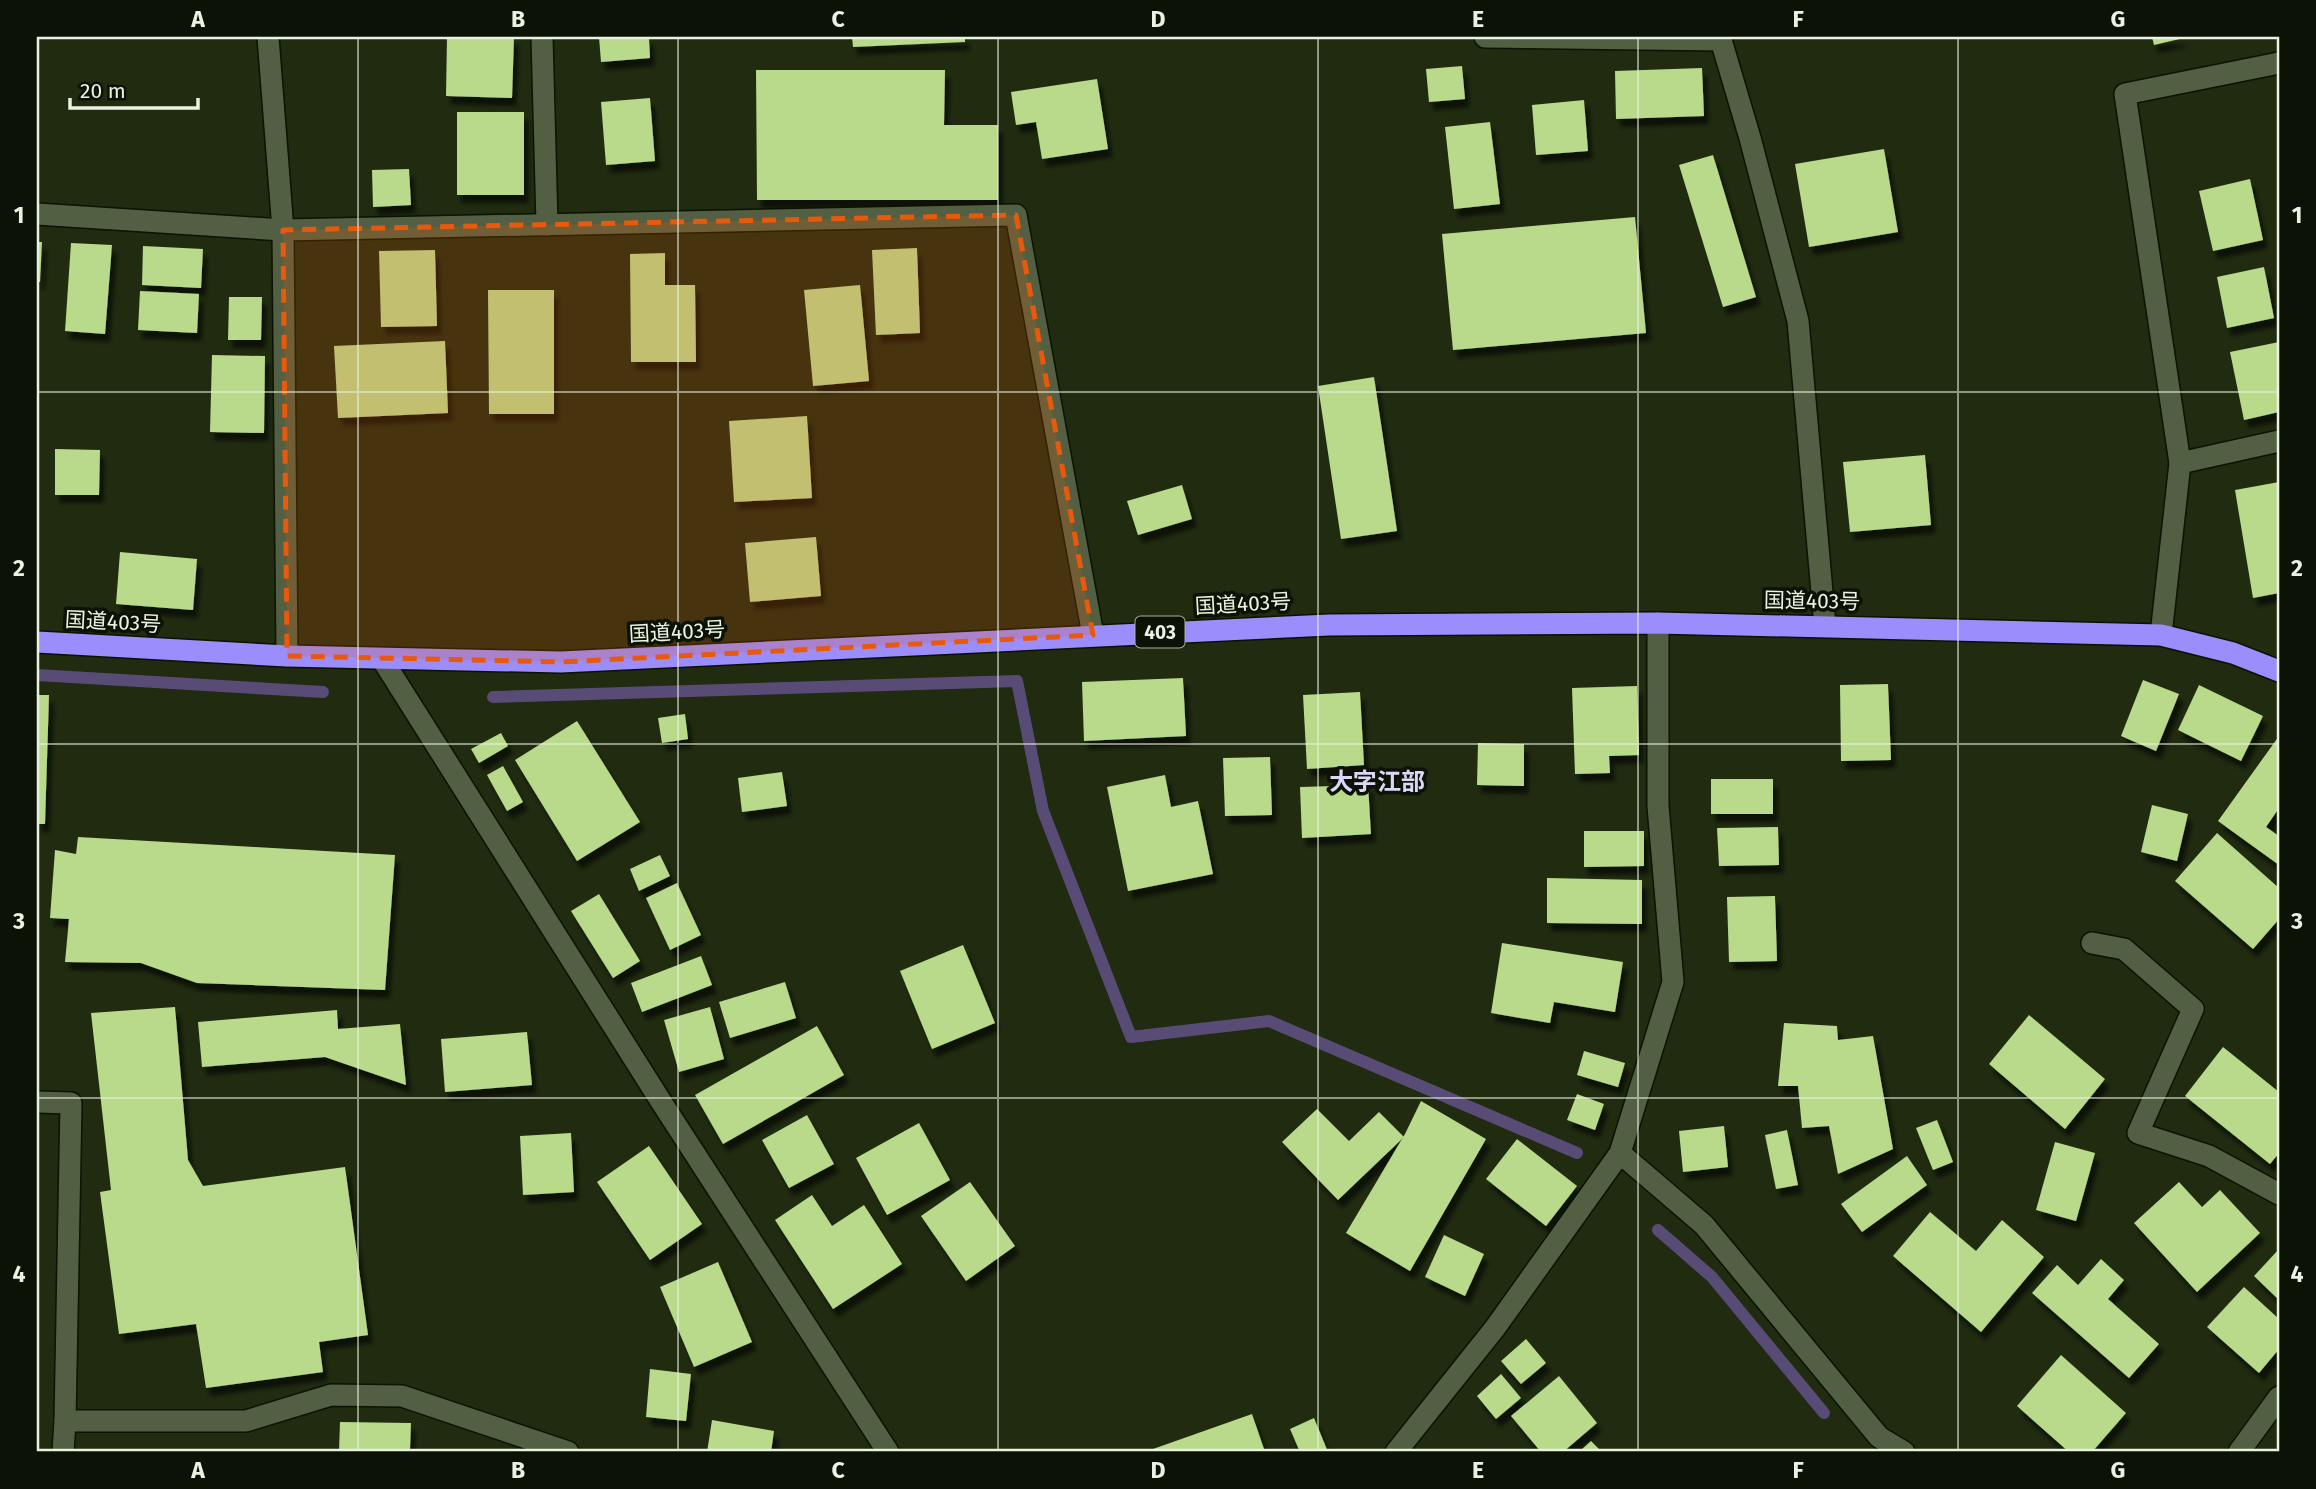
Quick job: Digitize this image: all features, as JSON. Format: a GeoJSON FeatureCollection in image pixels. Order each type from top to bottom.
{"type":"FeatureCollection","features":[{"type":"Feature","properties":{"kind":"highway","name":"国道403号"},"geometry":{"type":"LineString","coordinates":[[37,642],[287,656],[561,662],[1329,625],[1658,623],[2161,635],[2233,653],[2279,671]]}},
{"type":"Feature","properties":{"kind":"street"},"geometry":{"type":"LineString","coordinates":[[268,37],[283,230],[287,656]]}},
{"type":"Feature","properties":{"kind":"street"},"geometry":{"type":"LineString","coordinates":[[542,37],[547,225]]}},
{"type":"Feature","properties":{"kind":"street"},"geometry":{"type":"LineString","coordinates":[[1485,37],[1721,40],[1798,321],[1825,626]]}},
{"type":"Feature","properties":{"kind":"street"},"geometry":{"type":"LineString","coordinates":[[2161,635],[2179,463],[2125,94],[2279,63]]}},
{"type":"Feature","properties":{"kind":"street"},"geometry":{"type":"LineString","coordinates":[[37,214],[283,230],[1016,215],[1093,635]]}},
{"type":"Feature","properties":{"kind":"street"},"geometry":{"type":"LineString","coordinates":[[2179,463],[2279,441]]}},
{"type":"Feature","properties":{"kind":"street"},"geometry":{"type":"LineString","coordinates":[[1396,1452],[1494,1328],[1620,1153],[1673,982],[1658,806],[1658,623]]}},
{"type":"Feature","properties":{"kind":"street"},"geometry":{"type":"LineString","coordinates":[[382,659],[660,1100],[888,1452]]}},
{"type":"Feature","properties":{"kind":"street"},"geometry":{"type":"LineString","coordinates":[[2092,943],[2124,949],[2193,1009],[2138,1133],[2208,1156],[2279,1194]]}},
{"type":"Feature","properties":{"kind":"street"},"geometry":{"type":"LineString","coordinates":[[37,1101],[71,1103],[63,1452]]}},
{"type":"Feature","properties":{"kind":"street"},"geometry":{"type":"LineString","coordinates":[[1620,1153],[1704,1225],[1879,1437],[1904,1452]]}},
{"type":"Feature","properties":{"kind":"street"},"geometry":{"type":"LineString","coordinates":[[65,1420],[246,1421],[331,1395],[402,1396],[568,1452]]}},
{"type":"Feature","properties":{"kind":"street"},"geometry":{"type":"LineString","coordinates":[[2239,1452],[2279,1396]]}},
{"type":"Feature","properties":{"kind":"highlighted area"},"geometry":{"type":"Polygon","coordinates":[[[1016,215],[1093,635],[561,662],[287,656],[283,230],[1016,215]]]}},
{"type":"Feature","properties":{"kind":"building"},"geometry":{"type":"Polygon","coordinates":[[[447,37],[514,37],[512,98],[446,96],[447,37]]]}},
{"type":"Feature","properties":{"kind":"building"},"geometry":{"type":"Polygon","coordinates":[[[599,37],[649,37],[650,58],[601,62],[599,37]]]}},
{"type":"Feature","properties":{"kind":"building"},"geometry":{"type":"Polygon","coordinates":[[[852,37],[965,37],[965,42],[853,47],[852,37]]]}},
{"type":"Feature","properties":{"kind":"building"},"geometry":{"type":"Polygon","coordinates":[[[2152,37],[2184,37],[2184,38],[2154,45],[2152,37]]]}},
{"type":"Feature","properties":{"kind":"building"},"geometry":{"type":"Polygon","coordinates":[[[1462,66],[1465,99],[1429,102],[1426,69],[1462,66]]]}},
{"type":"Feature","properties":{"kind":"building"},"geometry":{"type":"Polygon","coordinates":[[[1702,68],[1704,116],[1616,119],[1615,71],[1702,68]]]}},
{"type":"Feature","properties":{"kind":"building"},"geometry":{"type":"Polygon","coordinates":[[[756,70],[945,70],[944,125],[998,125],[998,200],[757,200],[756,70]]]}},
{"type":"Feature","properties":{"kind":"building"},"geometry":{"type":"Polygon","coordinates":[[[1097,79],[1108,149],[1042,159],[1036,122],[1016,125],[1011,92],[1097,79]]]}},
{"type":"Feature","properties":{"kind":"building"},"geometry":{"type":"Polygon","coordinates":[[[650,98],[655,161],[606,165],[601,102],[650,98]]]}},
{"type":"Feature","properties":{"kind":"building"},"geometry":{"type":"Polygon","coordinates":[[[1584,100],[1588,151],[1536,155],[1532,105],[1584,100]]]}},
{"type":"Feature","properties":{"kind":"building"},"geometry":{"type":"Polygon","coordinates":[[[457,112],[524,112],[524,195],[457,195],[457,112]]]}},
{"type":"Feature","properties":{"kind":"building"},"geometry":{"type":"Polygon","coordinates":[[[1490,122],[1500,204],[1454,209],[1445,127],[1490,122]]]}},
{"type":"Feature","properties":{"kind":"building"},"geometry":{"type":"Polygon","coordinates":[[[1884,149],[1898,232],[1809,247],[1795,164],[1884,149]]]}},
{"type":"Feature","properties":{"kind":"building"},"geometry":{"type":"Polygon","coordinates":[[[1713,155],[1756,297],[1723,307],[1679,165],[1713,155]]]}},
{"type":"Feature","properties":{"kind":"building"},"geometry":{"type":"Polygon","coordinates":[[[409,169],[411,205],[373,207],[372,170],[409,169]]]}},
{"type":"Feature","properties":{"kind":"building"},"geometry":{"type":"Polygon","coordinates":[[[2250,179],[2263,240],[2213,251],[2199,191],[2250,179]]]}},
{"type":"Feature","properties":{"kind":"building"},"geometry":{"type":"Polygon","coordinates":[[[1635,217],[1646,333],[1453,350],[1442,234],[1635,217]]]}},
{"type":"Feature","properties":{"kind":"building"},"geometry":{"type":"Polygon","coordinates":[[[37,242],[42,242],[40,282],[37,281],[37,242]]]}},
{"type":"Feature","properties":{"kind":"building"},"geometry":{"type":"Polygon","coordinates":[[[71,243],[112,245],[105,334],[65,331],[71,243]]]}},
{"type":"Feature","properties":{"kind":"building"},"geometry":{"type":"Polygon","coordinates":[[[143,246],[203,249],[201,288],[142,285],[143,246]]]}},
{"type":"Feature","properties":{"kind":"building"},"geometry":{"type":"Polygon","coordinates":[[[917,248],[920,333],[876,335],[872,250],[917,248]]]}},
{"type":"Feature","properties":{"kind":"building"},"geometry":{"type":"Polygon","coordinates":[[[435,250],[437,326],[381,327],[379,251],[435,250]]]}},
{"type":"Feature","properties":{"kind":"building"},"geometry":{"type":"Polygon","coordinates":[[[665,253],[665,285],[695,285],[696,362],[631,362],[630,254],[665,253]]]}},
{"type":"Feature","properties":{"kind":"building"},"geometry":{"type":"Polygon","coordinates":[[[2264,267],[2274,318],[2227,328],[2217,277],[2264,267]]]}},
{"type":"Feature","properties":{"kind":"building"},"geometry":{"type":"Polygon","coordinates":[[[860,285],[869,381],[813,386],[804,290],[860,285]]]}},
{"type":"Feature","properties":{"kind":"building"},"geometry":{"type":"Polygon","coordinates":[[[488,290],[554,290],[554,414],[489,414],[488,290]]]}},
{"type":"Feature","properties":{"kind":"building"},"geometry":{"type":"Polygon","coordinates":[[[140,291],[199,294],[197,333],[138,330],[140,291]]]}},
{"type":"Feature","properties":{"kind":"building"},"geometry":{"type":"Polygon","coordinates":[[[229,297],[262,297],[261,340],[228,340],[229,297]]]}},
{"type":"Feature","properties":{"kind":"building"},"geometry":{"type":"Polygon","coordinates":[[[445,341],[448,413],[338,418],[334,346],[445,341]]]}},
{"type":"Feature","properties":{"kind":"building"},"geometry":{"type":"Polygon","coordinates":[[[2279,342],[2279,412],[2244,420],[2230,352],[2279,342]]]}},
{"type":"Feature","properties":{"kind":"building"},"geometry":{"type":"Polygon","coordinates":[[[212,355],[265,356],[264,433],[210,432],[212,355]]]}},
{"type":"Feature","properties":{"kind":"building"},"geometry":{"type":"Polygon","coordinates":[[[1374,377],[1397,531],[1341,539],[1318,386],[1374,377]]]}},
{"type":"Feature","properties":{"kind":"building"},"geometry":{"type":"Polygon","coordinates":[[[807,416],[812,498],[734,502],[729,421],[807,416]]]}},
{"type":"Feature","properties":{"kind":"building"},"geometry":{"type":"Polygon","coordinates":[[[55,449],[100,450],[99,495],[55,495],[55,449]]]}},
{"type":"Feature","properties":{"kind":"building"},"geometry":{"type":"Polygon","coordinates":[[[1925,455],[1931,525],[1850,532],[1843,462],[1925,455]]]}},
{"type":"Feature","properties":{"kind":"building"},"geometry":{"type":"Polygon","coordinates":[[[2279,482],[2279,593],[2253,598],[2235,490],[2279,482]]]}},
{"type":"Feature","properties":{"kind":"building"},"geometry":{"type":"Polygon","coordinates":[[[1182,485],[1192,519],[1138,535],[1127,501],[1182,485]]]}},
{"type":"Feature","properties":{"kind":"building"},"geometry":{"type":"Polygon","coordinates":[[[816,537],[821,596],[750,602],[745,543],[816,537]]]}},
{"type":"Feature","properties":{"kind":"building"},"geometry":{"type":"Polygon","coordinates":[[[120,552],[197,559],[193,610],[116,604],[120,552]]]}},
{"type":"Feature","properties":{"kind":"building"},"geometry":{"type":"Polygon","coordinates":[[[1183,678],[1186,736],[1084,741],[1082,682],[1183,678]]]}},
{"type":"Feature","properties":{"kind":"building"},"geometry":{"type":"Polygon","coordinates":[[[2143,680],[2179,694],[2156,751],[2121,736],[2143,680]]]}},
{"type":"Feature","properties":{"kind":"building"},"geometry":{"type":"Polygon","coordinates":[[[1888,684],[1891,760],[1841,761],[1840,685],[1888,684]]]}},
{"type":"Feature","properties":{"kind":"building"},"geometry":{"type":"Polygon","coordinates":[[[2199,685],[2263,716],[2241,761],[2178,730],[2199,685]]]}},
{"type":"Feature","properties":{"kind":"building"},"geometry":{"type":"Polygon","coordinates":[[[1637,686],[1639,755],[1609,756],[1610,773],[1575,774],[1572,688],[1637,686]]]}},
{"type":"Feature","properties":{"kind":"building"},"geometry":{"type":"Polygon","coordinates":[[[1360,692],[1364,765],[1307,769],[1303,695],[1360,692]]]}},
{"type":"Feature","properties":{"kind":"building"},"geometry":{"type":"Polygon","coordinates":[[[37,695],[49,695],[45,824],[37,824],[37,695]]]}},
{"type":"Feature","properties":{"kind":"building"},"geometry":{"type":"Polygon","coordinates":[[[685,714],[688,739],[662,743],[658,718],[685,714]]]}},
{"type":"Feature","properties":{"kind":"building"},"geometry":{"type":"Polygon","coordinates":[[[577,721],[640,822],[577,861],[515,760],[577,721]]]}},
{"type":"Feature","properties":{"kind":"building"},"geometry":{"type":"Polygon","coordinates":[[[501,733],[508,746],[479,763],[471,749],[501,733]]]}},
{"type":"Feature","properties":{"kind":"building"},"geometry":{"type":"Polygon","coordinates":[[[2279,736],[2279,808],[2266,827],[2279,836],[2279,865],[2218,821],[2279,736]]]}},
{"type":"Feature","properties":{"kind":"building"},"geometry":{"type":"Polygon","coordinates":[[[1478,743],[1524,744],[1524,786],[1477,785],[1478,743]]]}},
{"type":"Feature","properties":{"kind":"building"},"geometry":{"type":"Polygon","coordinates":[[[1270,757],[1272,815],[1225,816],[1223,758],[1270,757]]]}},
{"type":"Feature","properties":{"kind":"building"},"geometry":{"type":"Polygon","coordinates":[[[503,766],[523,802],[507,811],[487,775],[503,766]]]}},
{"type":"Feature","properties":{"kind":"building"},"geometry":{"type":"Polygon","coordinates":[[[782,772],[787,806],[742,812],[738,778],[782,772]]]}},
{"type":"Feature","properties":{"kind":"building"},"geometry":{"type":"Polygon","coordinates":[[[1165,775],[1171,807],[1198,801],[1213,874],[1128,891],[1107,787],[1165,775]]]}},
{"type":"Feature","properties":{"kind":"building"},"geometry":{"type":"Polygon","coordinates":[[[1711,779],[1773,779],[1773,814],[1711,814],[1711,779]]]}},
{"type":"Feature","properties":{"kind":"building"},"geometry":{"type":"Polygon","coordinates":[[[1368,785],[1371,834],[1302,838],[1300,787],[1368,785]]]}},
{"type":"Feature","properties":{"kind":"building"},"geometry":{"type":"Polygon","coordinates":[[[2152,805],[2188,814],[2177,861],[2141,852],[2152,805]]]}},
{"type":"Feature","properties":{"kind":"building"},"geometry":{"type":"Polygon","coordinates":[[[1778,827],[1779,865],[1719,866],[1717,828],[1778,827]]]}},
{"type":"Feature","properties":{"kind":"building"},"geometry":{"type":"Polygon","coordinates":[[[1584,831],[1644,831],[1644,866],[1584,867],[1584,831]]]}},
{"type":"Feature","properties":{"kind":"building"},"geometry":{"type":"Polygon","coordinates":[[[2217,833],[2279,888],[2279,919],[2253,949],[2175,881],[2217,833]]]}},
{"type":"Feature","properties":{"kind":"building"},"geometry":{"type":"Polygon","coordinates":[[[78,837],[395,855],[385,990],[197,983],[141,963],[65,962],[69,919],[50,918],[55,850],[76,854],[78,837]]]}},
{"type":"Feature","properties":{"kind":"building"},"geometry":{"type":"Polygon","coordinates":[[[660,855],[670,876],[639,891],[630,869],[660,855]]]}},
{"type":"Feature","properties":{"kind":"building"},"geometry":{"type":"Polygon","coordinates":[[[1547,878],[1642,880],[1642,924],[1547,923],[1547,878]]]}},
{"type":"Feature","properties":{"kind":"building"},"geometry":{"type":"Polygon","coordinates":[[[677,883],[701,935],[670,950],[646,898],[677,883]]]}},
{"type":"Feature","properties":{"kind":"building"},"geometry":{"type":"Polygon","coordinates":[[[599,894],[640,961],[613,978],[571,911],[599,894]]]}},
{"type":"Feature","properties":{"kind":"building"},"geometry":{"type":"Polygon","coordinates":[[[1775,896],[1777,961],[1729,962],[1727,897],[1775,896]]]}},
{"type":"Feature","properties":{"kind":"building"},"geometry":{"type":"Polygon","coordinates":[[[1502,943],[1623,962],[1615,1012],[1554,1002],[1550,1023],[1491,1013],[1502,943]]]}},
{"type":"Feature","properties":{"kind":"building"},"geometry":{"type":"Polygon","coordinates":[[[963,945],[995,1023],[932,1049],[900,971],[963,945]]]}},
{"type":"Feature","properties":{"kind":"building"},"geometry":{"type":"Polygon","coordinates":[[[701,956],[712,985],[642,1012],[631,983],[701,956]]]}},
{"type":"Feature","properties":{"kind":"building"},"geometry":{"type":"Polygon","coordinates":[[[785,982],[796,1018],[730,1038],[719,1002],[785,982]]]}},
{"type":"Feature","properties":{"kind":"building"},"geometry":{"type":"Polygon","coordinates":[[[175,1007],[188,1160],[203,1186],[345,1167],[368,1335],[319,1342],[323,1372],[206,1388],[196,1324],[119,1334],[100,1192],[111,1190],[91,1013],[175,1007]]]}},
{"type":"Feature","properties":{"kind":"building"},"geometry":{"type":"Polygon","coordinates":[[[710,1007],[724,1059],[679,1072],[664,1020],[710,1007]]]}},
{"type":"Feature","properties":{"kind":"building"},"geometry":{"type":"Polygon","coordinates":[[[337,1010],[338,1029],[400,1024],[406,1085],[325,1057],[202,1067],[198,1022],[337,1010]]]}},
{"type":"Feature","properties":{"kind":"building"},"geometry":{"type":"Polygon","coordinates":[[[2029,1015],[2105,1079],[2065,1129],[1989,1064],[2029,1015]]]}},
{"type":"Feature","properties":{"kind":"building"},"geometry":{"type":"Polygon","coordinates":[[[1784,1023],[1837,1026],[1838,1040],[1873,1036],[1893,1149],[1838,1174],[1829,1126],[1802,1128],[1798,1086],[1778,1086],[1784,1023]]]}},
{"type":"Feature","properties":{"kind":"building"},"geometry":{"type":"Polygon","coordinates":[[[817,1026],[844,1075],[723,1144],[695,1095],[817,1026]]]}},
{"type":"Feature","properties":{"kind":"building"},"geometry":{"type":"Polygon","coordinates":[[[527,1032],[532,1085],[445,1092],[441,1039],[527,1032]]]}},
{"type":"Feature","properties":{"kind":"building"},"geometry":{"type":"Polygon","coordinates":[[[2223,1047],[2279,1092],[2279,1153],[2270,1164],[2185,1096],[2223,1047]]]}},
{"type":"Feature","properties":{"kind":"building"},"geometry":{"type":"Polygon","coordinates":[[[1584,1051],[1625,1063],[1618,1087],[1577,1075],[1584,1051]]]}},
{"type":"Feature","properties":{"kind":"building"},"geometry":{"type":"Polygon","coordinates":[[[1577,1094],[1604,1104],[1595,1130],[1567,1120],[1577,1094]]]}},
{"type":"Feature","properties":{"kind":"building"},"geometry":{"type":"Polygon","coordinates":[[[1421,1101],[1486,1139],[1410,1271],[1346,1233],[1405,1134],[1421,1101]]]}},
{"type":"Feature","properties":{"kind":"building"},"geometry":{"type":"Polygon","coordinates":[[[1317,1109],[1349,1141],[1379,1112],[1404,1137],[1338,1200],[1282,1142],[1317,1109]]]}},
{"type":"Feature","properties":{"kind":"building"},"geometry":{"type":"Polygon","coordinates":[[[807,1115],[834,1164],[789,1188],[762,1140],[807,1115]]]}},
{"type":"Feature","properties":{"kind":"building"},"geometry":{"type":"Polygon","coordinates":[[[1937,1120],[1953,1162],[1933,1170],[1916,1128],[1937,1120]]]}},
{"type":"Feature","properties":{"kind":"building"},"geometry":{"type":"Polygon","coordinates":[[[919,1123],[950,1180],[887,1215],[856,1158],[919,1123]]]}},
{"type":"Feature","properties":{"kind":"building"},"geometry":{"type":"Polygon","coordinates":[[[1724,1126],[1728,1167],[1683,1172],[1679,1131],[1724,1126]]]}},
{"type":"Feature","properties":{"kind":"building"},"geometry":{"type":"Polygon","coordinates":[[[1787,1130],[1798,1185],[1776,1189],[1765,1135],[1787,1130]]]}},
{"type":"Feature","properties":{"kind":"building"},"geometry":{"type":"Polygon","coordinates":[[[571,1133],[574,1192],[523,1195],[520,1136],[571,1133]]]}},
{"type":"Feature","properties":{"kind":"building"},"geometry":{"type":"Polygon","coordinates":[[[1517,1139],[1577,1186],[1546,1226],[1486,1179],[1517,1139]]]}},
{"type":"Feature","properties":{"kind":"building"},"geometry":{"type":"Polygon","coordinates":[[[2055,1142],[2095,1153],[2076,1221],[2036,1210],[2055,1142]]]}},
{"type":"Feature","properties":{"kind":"building"},"geometry":{"type":"Polygon","coordinates":[[[649,1146],[702,1224],[650,1260],[597,1182],[649,1146]]]}},
{"type":"Feature","properties":{"kind":"building"},"geometry":{"type":"Polygon","coordinates":[[[1907,1156],[1927,1185],[1862,1232],[1841,1204],[1907,1156]]]}},
{"type":"Feature","properties":{"kind":"building"},"geometry":{"type":"Polygon","coordinates":[[[970,1182],[1015,1246],[966,1281],[921,1216],[970,1182]]]}},
{"type":"Feature","properties":{"kind":"building"},"geometry":{"type":"Polygon","coordinates":[[[2179,1182],[2202,1207],[2220,1190],[2260,1233],[2197,1292],[2134,1223],[2179,1182]]]}},
{"type":"Feature","properties":{"kind":"building"},"geometry":{"type":"Polygon","coordinates":[[[812,1195],[832,1226],[864,1205],[902,1264],[833,1309],[775,1220],[812,1195]]]}},
{"type":"Feature","properties":{"kind":"building"},"geometry":{"type":"Polygon","coordinates":[[[1930,1212],[1976,1251],[2002,1220],[2044,1257],[1981,1332],[1893,1256],[1930,1212]]]}},
{"type":"Feature","properties":{"kind":"building"},"geometry":{"type":"Polygon","coordinates":[[[1444,1235],[1484,1254],[1465,1296],[1425,1277],[1444,1235]]]}},
{"type":"Feature","properties":{"kind":"building"},"geometry":{"type":"Polygon","coordinates":[[[2279,1249],[2279,1300],[2254,1276],[2279,1249]]]}},
{"type":"Feature","properties":{"kind":"building"},"geometry":{"type":"Polygon","coordinates":[[[2101,1259],[2124,1280],[2108,1299],[2159,1344],[2129,1378],[2032,1293],[2057,1265],[2078,1285],[2101,1259]]]}},
{"type":"Feature","properties":{"kind":"building"},"geometry":{"type":"Polygon","coordinates":[[[718,1262],[752,1342],[694,1367],[660,1287],[718,1262]]]}},
{"type":"Feature","properties":{"kind":"building"},"geometry":{"type":"Polygon","coordinates":[[[2244,1287],[2279,1319],[2279,1349],[2259,1373],[2207,1327],[2244,1287]]]}},
{"type":"Feature","properties":{"kind":"building"},"geometry":{"type":"Polygon","coordinates":[[[1526,1339],[1546,1363],[1521,1384],[1501,1361],[1526,1339]]]}},
{"type":"Feature","properties":{"kind":"building"},"geometry":{"type":"Polygon","coordinates":[[[2061,1355],[2126,1413],[2092,1452],[2069,1452],[2017,1406],[2061,1355]]]}},
{"type":"Feature","properties":{"kind":"building"},"geometry":{"type":"Polygon","coordinates":[[[650,1369],[691,1374],[686,1421],[646,1417],[650,1369]]]}},
{"type":"Feature","properties":{"kind":"building"},"geometry":{"type":"Polygon","coordinates":[[[1501,1374],[1521,1398],[1496,1419],[1477,1396],[1501,1374]]]}},
{"type":"Feature","properties":{"kind":"building"},"geometry":{"type":"Polygon","coordinates":[[[1559,1376],[1597,1423],[1563,1452],[1541,1452],[1511,1416],[1559,1376]]]}},
{"type":"Feature","properties":{"kind":"building"},"geometry":{"type":"Polygon","coordinates":[[[1252,1414],[1265,1452],[1154,1452],[1153,1449],[1252,1414]]]}},
{"type":"Feature","properties":{"kind":"building"},"geometry":{"type":"Polygon","coordinates":[[[1314,1418],[1328,1452],[1300,1452],[1290,1429],[1314,1418]]]}},
{"type":"Feature","properties":{"kind":"building"},"geometry":{"type":"Polygon","coordinates":[[[712,1420],[774,1431],[771,1452],[707,1452],[712,1420]]]}},
{"type":"Feature","properties":{"kind":"building"},"geometry":{"type":"Polygon","coordinates":[[[340,1422],[411,1423],[410,1449],[435,1452],[339,1452],[340,1422]]]}},
{"type":"Feature","properties":{"kind":"building"},"geometry":{"type":"Polygon","coordinates":[[[1591,1441],[1602,1452],[1579,1452],[1591,1441]]]}},
{"type":"Feature","properties":{"kind":"waterway"},"geometry":{"type":"LineString","coordinates":[[37,675],[323,692]]}},
{"type":"Feature","properties":{"kind":"waterway"},"geometry":{"type":"LineString","coordinates":[[493,697],[1017,681],[1043,811],[1131,1037],[1269,1021],[1577,1153]]}},
{"type":"Feature","properties":{"kind":"waterway"},"geometry":{"type":"LineString","coordinates":[[1658,1230],[1712,1277],[1824,1413]]}},
{"type":"Feature","properties":{"kind":"district","name":"大字江部"},"geometry":{"type":"Point","coordinates":[1377,782]}}]}
